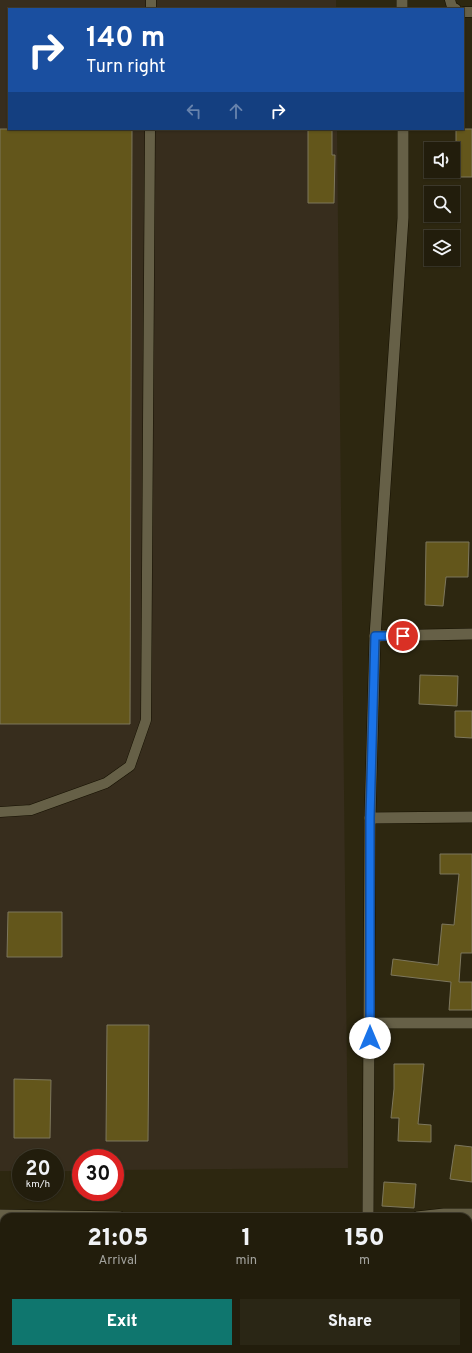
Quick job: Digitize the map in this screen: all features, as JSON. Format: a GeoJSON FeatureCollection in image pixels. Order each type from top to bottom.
{"type":"FeatureCollection","features":[{"type":"Feature","properties":{"kind":"street"},"geometry":{"type":"LineString","coordinates":[[368,1213],[370,818],[375,636],[403,218],[403,130]]}},
{"type":"Feature","properties":{"kind":"street"},"geometry":{"type":"LineString","coordinates":[[375,636],[472,634]]}},
{"type":"Feature","properties":{"kind":"street"},"geometry":{"type":"LineString","coordinates":[[370,818],[472,817]]}},
{"type":"Feature","properties":{"kind":"street"},"geometry":{"type":"LineString","coordinates":[[370,1023],[472,1023]]}},
{"type":"Feature","properties":{"kind":"lane"},"geometry":{"type":"LineString","coordinates":[[0,812],[31,810],[106,783],[130,766],[146,720],[150,130]]}},
{"type":"Feature","properties":{"kind":"shaded area"},"geometry":{"type":"Polygon","coordinates":[[[0,0],[336,0],[336,8],[8,8],[8,130],[337,130],[348,1168],[124,1170],[124,1149],[72,1149],[72,1171],[64,1171],[64,1149],[12,1149],[12,1171],[0,1171],[0,0]]]}},
{"type":"Feature","properties":{"kind":"building"},"geometry":{"type":"Polygon","coordinates":[[[0,129],[132,130],[130,724],[0,724],[0,129]]]}},
{"type":"Feature","properties":{"kind":"building"},"geometry":{"type":"Polygon","coordinates":[[[472,129],[472,177],[460,177],[460,142],[456,142],[456,130],[472,129]]]}},
{"type":"Feature","properties":{"kind":"building"},"geometry":{"type":"Polygon","coordinates":[[[308,130],[332,130],[332,155],[335,155],[334,203],[308,203],[308,130]]]}},
{"type":"Feature","properties":{"kind":"building"},"geometry":{"type":"Polygon","coordinates":[[[426,542],[469,542],[468,577],[446,577],[443,606],[425,605],[426,542]]]}},
{"type":"Feature","properties":{"kind":"building"},"geometry":{"type":"Polygon","coordinates":[[[420,675],[458,676],[457,706],[419,704],[420,675]]]}},
{"type":"Feature","properties":{"kind":"building"},"geometry":{"type":"Polygon","coordinates":[[[455,711],[472,711],[472,738],[455,737],[455,711]]]}},
{"type":"Feature","properties":{"kind":"building"},"geometry":{"type":"Polygon","coordinates":[[[440,854],[472,854],[472,953],[461,953],[459,982],[472,982],[472,1010],[449,1010],[451,982],[391,975],[393,959],[438,965],[442,924],[454,925],[459,874],[440,874],[440,854]]]}},
{"type":"Feature","properties":{"kind":"building"},"geometry":{"type":"Polygon","coordinates":[[[8,912],[62,912],[62,957],[7,957],[8,912]]]}},
{"type":"Feature","properties":{"kind":"building"},"geometry":{"type":"Polygon","coordinates":[[[107,1025],[149,1025],[148,1141],[106,1141],[107,1025]]]}},
{"type":"Feature","properties":{"kind":"building"},"geometry":{"type":"Polygon","coordinates":[[[394,1064],[424,1064],[418,1124],[431,1125],[431,1142],[398,1141],[399,1118],[391,1118],[394,1089],[394,1064]]]}},
{"type":"Feature","properties":{"kind":"building"},"geometry":{"type":"Polygon","coordinates":[[[14,1079],[51,1080],[50,1138],[14,1138],[14,1079]]]}},
{"type":"Feature","properties":{"kind":"building"},"geometry":{"type":"Polygon","coordinates":[[[455,1145],[472,1147],[472,1182],[450,1179],[455,1145]]]}},
{"type":"Feature","properties":{"kind":"building"},"geometry":{"type":"Polygon","coordinates":[[[384,1182],[416,1184],[414,1208],[382,1206],[384,1182]]]}},
{"type":"Feature","properties":{"kind":"route"},"geometry":{"type":"LineString","coordinates":[[370,1038],[370,818],[375,636],[403,636]]}}]}
